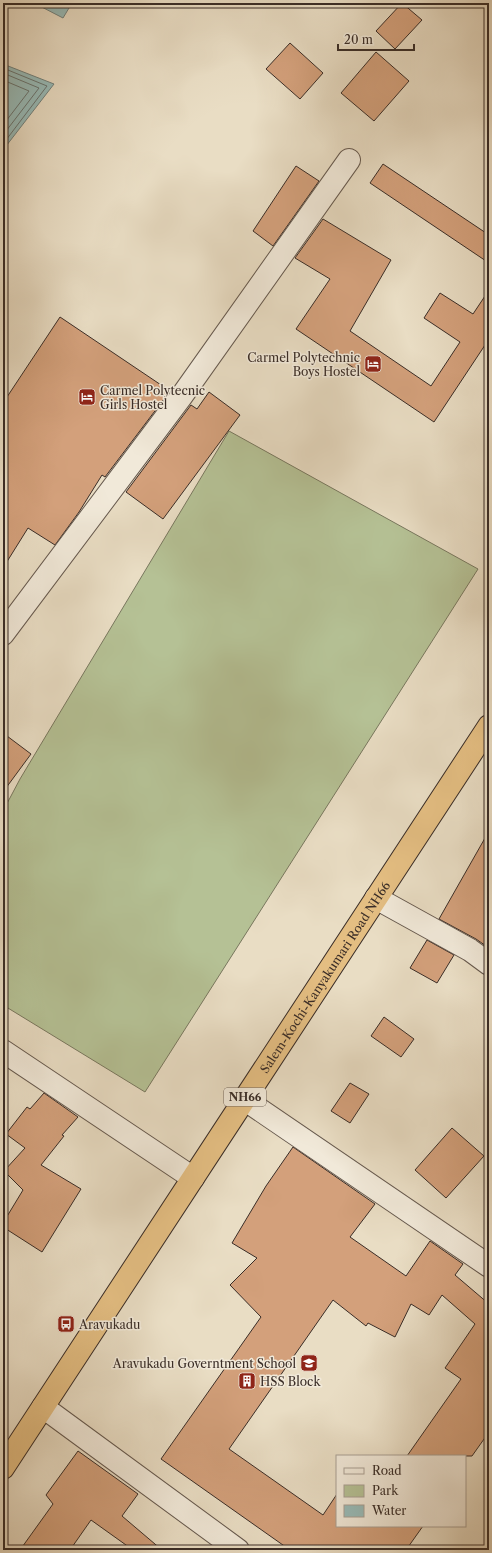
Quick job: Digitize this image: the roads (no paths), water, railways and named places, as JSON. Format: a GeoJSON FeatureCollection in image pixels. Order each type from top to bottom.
{"type":"FeatureCollection","features":[{"type":"Feature","properties":{"kind":"highway","name":"Salem-Kochi-Kanyakumari Road NH66"},"geometry":{"type":"LineString","coordinates":[[3,1468],[489,726]]}},
{"type":"Feature","properties":{"kind":"street"},"geometry":{"type":"LineString","coordinates":[[3,634],[181,397],[349,160]]}},
{"type":"Feature","properties":{"kind":"street"},"geometry":{"type":"LineString","coordinates":[[376,898],[470,950],[489,964]]}},
{"type":"Feature","properties":{"kind":"street"},"geometry":{"type":"LineString","coordinates":[[3,1051],[193,1178]]}},
{"type":"Feature","properties":{"kind":"street"},"geometry":{"type":"LineString","coordinates":[[244,1099],[489,1266]]}},
{"type":"Feature","properties":{"kind":"street"},"geometry":{"type":"LineString","coordinates":[[43,1407],[238,1550]]}},
{"type":"Feature","properties":{"kind":"water"},"geometry":{"type":"Polygon","coordinates":[[[34,3],[72,3],[63,18],[34,3]]]}},
{"type":"Feature","properties":{"kind":"water"},"geometry":{"type":"Polygon","coordinates":[[[3,64],[54,84],[3,150],[3,64]]]}},
{"type":"Feature","properties":{"kind":"place","name":"Carmel Polytechnic Boys Hostel"},"geometry":{"type":"Point","coordinates":[373,364]}},
{"type":"Feature","properties":{"kind":"place","name":"Carmel Polytecnic Girls Hostel"},"geometry":{"type":"Point","coordinates":[87,397]}},
{"type":"Feature","properties":{"kind":"place","name":"Aravukadu"},"geometry":{"type":"Point","coordinates":[66,1324]}},
{"type":"Feature","properties":{"kind":"place","name":"Aravukadu Governtment School"},"geometry":{"type":"Point","coordinates":[309,1363]}},
{"type":"Feature","properties":{"kind":"place","name":"HSS Block"},"geometry":{"type":"Point","coordinates":[247,1381]}}]}
